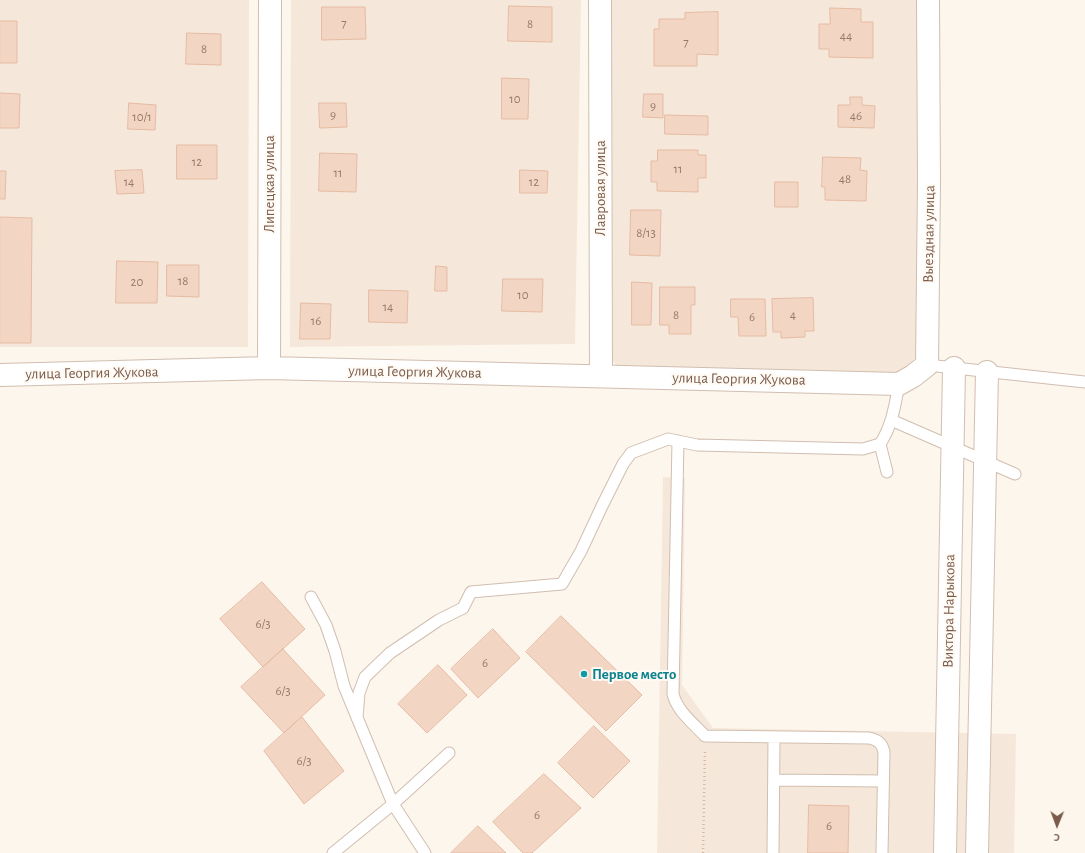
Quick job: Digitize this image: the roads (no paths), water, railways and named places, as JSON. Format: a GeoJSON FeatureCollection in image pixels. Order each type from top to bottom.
{"type":"FeatureCollection","features":[{"type":"Feature","properties":{"kind":"street","name":"Липецкая улица"},"geometry":{"type":"LineString","coordinates":[[269,368],[270,0]]}},
{"type":"Feature","properties":{"kind":"street","name":"Лавровая улица"},"geometry":{"type":"LineString","coordinates":[[600,0],[601,376]]}},
{"type":"Feature","properties":{"kind":"street","name":"Выездная улица"},"geometry":{"type":"LineString","coordinates":[[927,365],[929,181],[928,0]]}},
{"type":"Feature","properties":{"kind":"street"},"geometry":{"type":"LineString","coordinates":[[899,384],[913,376],[927,365]]}},
{"type":"Feature","properties":{"kind":"street","name":"улица Георгия Жукова"},"geometry":{"type":"LineString","coordinates":[[0,375],[269,368],[899,384]]}},
{"type":"Feature","properties":{"kind":"street","name":"Виктора Нарыкова"},"geometry":{"type":"LineString","coordinates":[[945,853],[954,368]]}},
{"type":"Feature","properties":{"kind":"street"},"geometry":{"type":"LineString","coordinates":[[977,853],[987,372]]}},
{"type":"Feature","properties":{"kind":"lane"},"geometry":{"type":"LineString","coordinates":[[927,365],[1085,382]]}},
{"type":"Feature","properties":{"kind":"lane"},"geometry":{"type":"LineString","coordinates":[[887,472],[880,444],[894,413],[899,384]]}},
{"type":"Feature","properties":{"kind":"lane"},"geometry":{"type":"LineString","coordinates":[[891,420],[1015,474]]}},
{"type":"Feature","properties":{"kind":"lane"},"geometry":{"type":"LineString","coordinates":[[357,718],[359,693],[365,677],[390,653],[439,620],[462,608],[471,592],[562,584],[581,551],[623,464],[631,453],[668,440],[697,445],[863,449],[880,444]]}},
{"type":"Feature","properties":{"kind":"lane"},"geometry":{"type":"LineString","coordinates":[[678,441],[675,702],[705,736],[869,738],[877,740],[882,745],[884,752],[882,853]]}},
{"type":"Feature","properties":{"kind":"lane"},"geometry":{"type":"LineString","coordinates":[[310,597],[326,625],[335,651],[344,686],[393,804],[425,853]]}},
{"type":"Feature","properties":{"kind":"lane"},"geometry":{"type":"LineString","coordinates":[[772,853],[774,737]]}},
{"type":"Feature","properties":{"kind":"lane"},"geometry":{"type":"LineString","coordinates":[[332,853],[393,804],[449,753]]}},
{"type":"Feature","properties":{"kind":"lane"},"geometry":{"type":"LineString","coordinates":[[774,780],[883,781]]}},
{"type":"Feature","properties":{"kind":"place","name":"Первое место"},"geometry":{"type":"Point","coordinates":[584,674]}}]}
